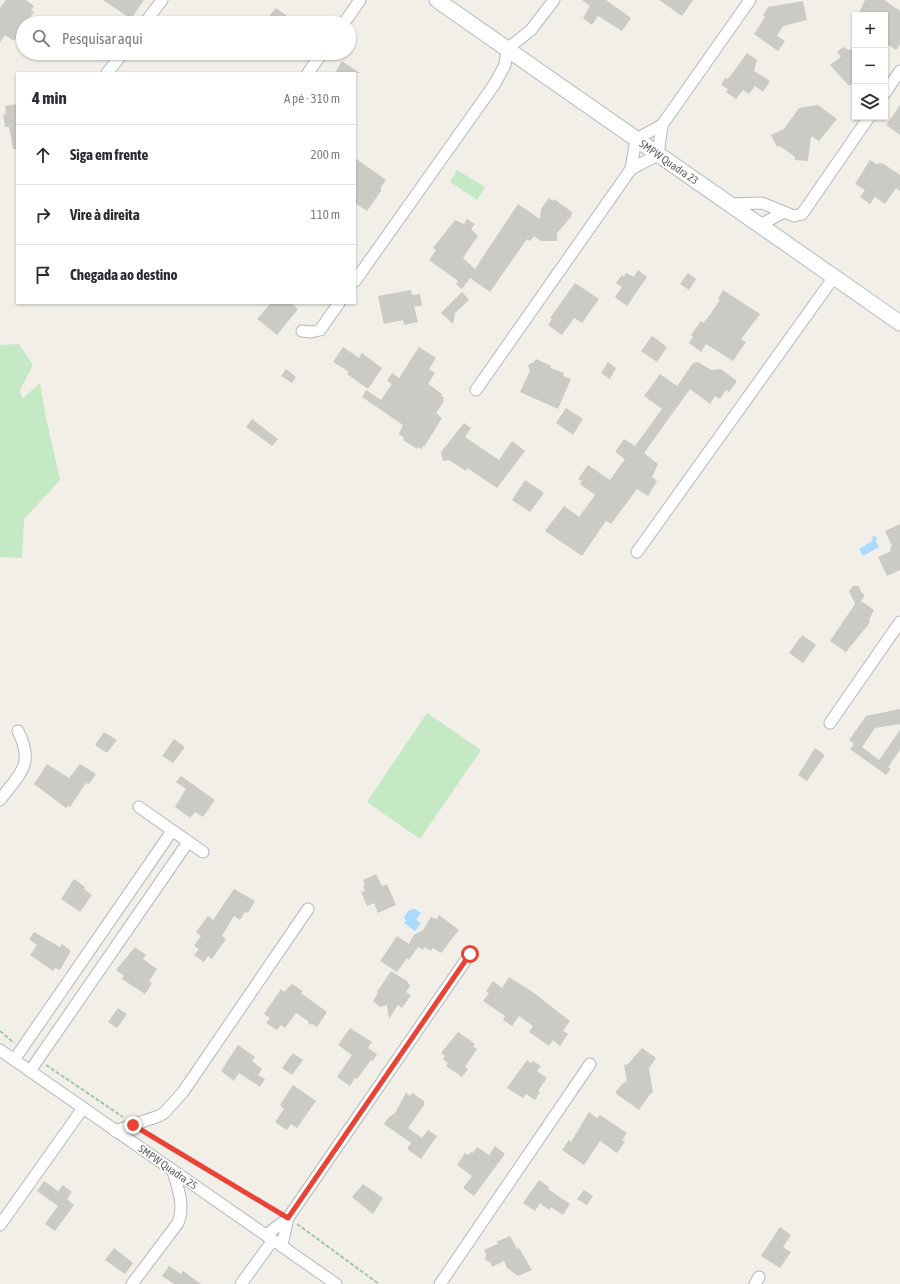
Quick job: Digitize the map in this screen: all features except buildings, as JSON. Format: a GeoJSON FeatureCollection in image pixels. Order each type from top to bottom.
{"type":"FeatureCollection","features":[{"type":"Feature","properties":{"kind":"street"},"geometry":{"type":"LineString","coordinates":[[150,16],[162,0]]}},
{"type":"Feature","properties":{"kind":"street"},"geometry":{"type":"LineString","coordinates":[[349,16],[360,0]]}},
{"type":"Feature","properties":{"kind":"street","name":"SMPW Quadra 23"},"geometry":{"type":"LineString","coordinates":[[437,0],[900,323]]}},
{"type":"Feature","properties":{"kind":"street"},"geometry":{"type":"LineString","coordinates":[[356,279],[494,85],[505,65],[507,49],[531,30],[554,0]]}},
{"type":"Feature","properties":{"kind":"street"},"geometry":{"type":"LineString","coordinates":[[476,390],[631,168],[636,139],[662,125],[750,0]]}},
{"type":"Feature","properties":{"kind":"street"},"geometry":{"type":"LineString","coordinates":[[108,72],[117,60]]}},
{"type":"Feature","properties":{"kind":"street"},"geometry":{"type":"LineString","coordinates":[[309,72],[317,60]]}},
{"type":"Feature","properties":{"kind":"street"},"geometry":{"type":"LineString","coordinates":[[888,89],[900,71]]}},
{"type":"Feature","properties":{"kind":"street"},"geometry":{"type":"LineString","coordinates":[[730,204],[762,203],[794,216],[798,216],[804,212],[867,120]]}},
{"type":"Feature","properties":{"kind":"street"},"geometry":{"type":"LineString","coordinates":[[631,168],[658,154],[662,125]]}},
{"type":"Feature","properties":{"kind":"street"},"geometry":{"type":"LineString","coordinates":[[760,225],[784,212]]}},
{"type":"Feature","properties":{"kind":"street"},"geometry":{"type":"LineString","coordinates":[[638,552],[834,277]]}},
{"type":"Feature","properties":{"kind":"street"},"geometry":{"type":"LineString","coordinates":[[302,331],[311,332],[320,330],[338,304]]}},
{"type":"Feature","properties":{"kind":"street"},"geometry":{"type":"LineString","coordinates":[[830,723],[900,622]]}},
{"type":"Feature","properties":{"kind":"street"},"geometry":{"type":"LineString","coordinates":[[0,800],[19,774],[26,758],[25,745],[18,731]]}},
{"type":"Feature","properties":{"kind":"street"},"geometry":{"type":"LineString","coordinates":[[139,807],[203,852]]}},
{"type":"Feature","properties":{"kind":"street"},"geometry":{"type":"LineString","coordinates":[[14,1060],[172,831]]}},
{"type":"Feature","properties":{"kind":"street"},"geometry":{"type":"LineString","coordinates":[[30,1071],[188,842]]}},
{"type":"Feature","properties":{"kind":"street"},"geometry":{"type":"LineString","coordinates":[[115,1130],[164,1113],[183,1092],[308,909]]}},
{"type":"Feature","properties":{"kind":"street"},"geometry":{"type":"LineString","coordinates":[[110,922],[125,933]]}},
{"type":"Feature","properties":{"kind":"street"},"geometry":{"type":"LineString","coordinates":[[241,1284],[274,1240],[470,954]]}},
{"type":"Feature","properties":{"kind":"street"},"geometry":{"type":"LineString","coordinates":[[44,1016],[60,1028]]}},
{"type":"Feature","properties":{"kind":"street","name":"SMPW Quadra 25"},"geometry":{"type":"LineString","coordinates":[[0,1050],[336,1284]]}},
{"type":"Feature","properties":{"kind":"street"},"geometry":{"type":"LineString","coordinates":[[440,1284],[590,1064]]}},
{"type":"Feature","properties":{"kind":"street"},"geometry":{"type":"LineString","coordinates":[[0,1226],[83,1108]]}},
{"type":"Feature","properties":{"kind":"street"},"geometry":{"type":"LineString","coordinates":[[132,1284],[178,1223],[181,1202],[173,1171]]}},
{"type":"Feature","properties":{"kind":"street"},"geometry":{"type":"LineString","coordinates":[[274,1240],[288,1218]]}},
{"type":"Feature","properties":{"kind":"path"},"geometry":{"type":"LineString","coordinates":[[0,1031],[21,1050]]}},
{"type":"Feature","properties":{"kind":"path"},"geometry":{"type":"LineString","coordinates":[[37,1060],[133,1125],[288,1218],[379,1284]]}},
{"type":"Feature","properties":{"kind":"green space"},"geometry":{"type":"Polygon","coordinates":[[[457,170],[485,187],[477,200],[450,182],[457,170]]]}},
{"type":"Feature","properties":{"kind":"green space"},"geometry":{"type":"Polygon","coordinates":[[[19,344],[33,365],[20,390],[22,399],[40,383],[60,480],[24,519],[22,558],[0,557],[0,345],[19,344]]]}},
{"type":"Feature","properties":{"kind":"green space"},"geometry":{"type":"Polygon","coordinates":[[[427,713],[481,750],[420,839],[367,802],[427,713]]]}},
{"type":"Feature","properties":{"kind":"water"},"geometry":{"type":"Polygon","coordinates":[[[873,536],[877,537],[876,542],[879,547],[863,556],[859,549],[872,541],[873,536]]]}},
{"type":"Feature","properties":{"kind":"water"},"geometry":{"type":"Polygon","coordinates":[[[415,909],[421,913],[416,920],[421,923],[415,931],[404,923],[406,921],[404,917],[409,910],[415,909]]]}},
{"type":"Feature","properties":{"kind":"route"},"geometry":{"type":"LineString","coordinates":[[133,1125],[288,1218],[470,954]]}}]}
